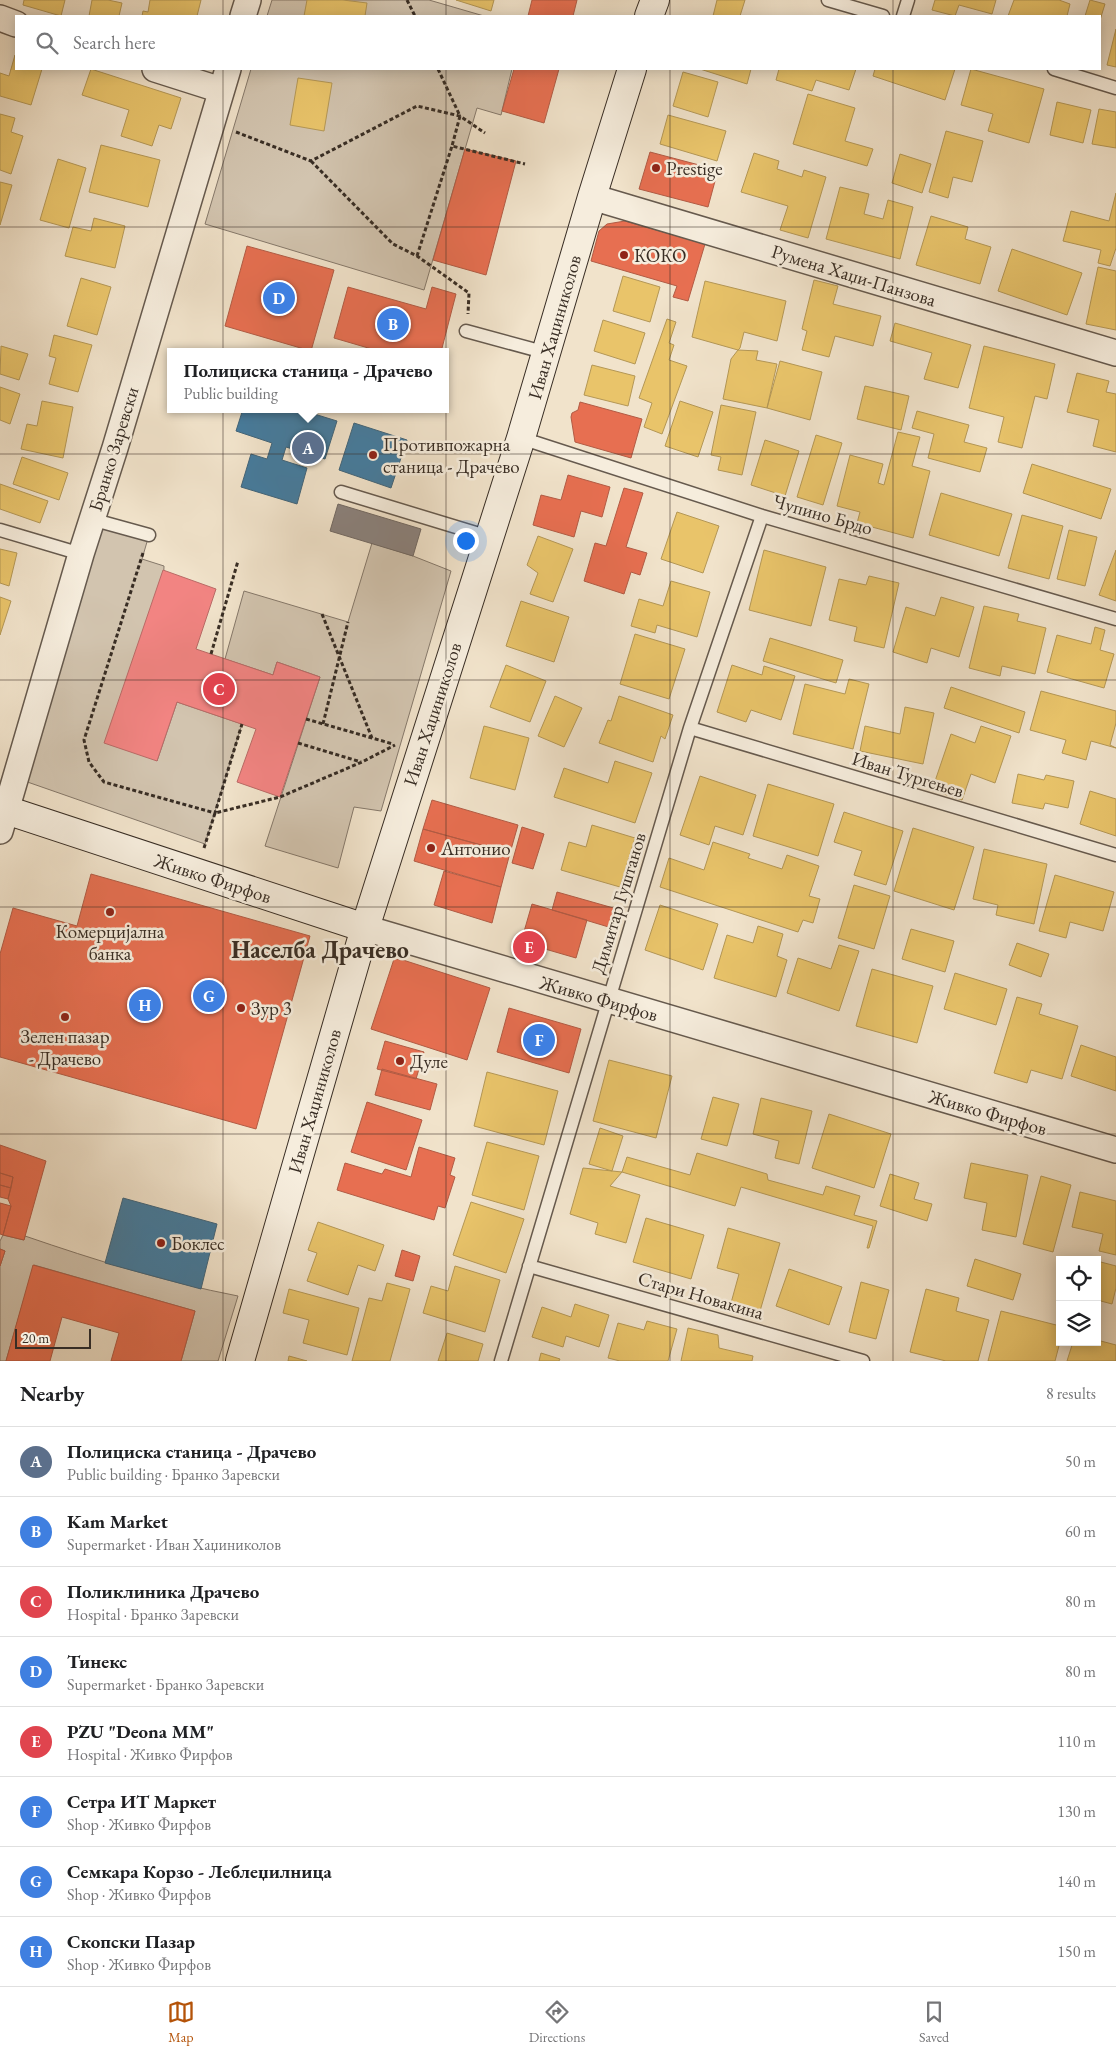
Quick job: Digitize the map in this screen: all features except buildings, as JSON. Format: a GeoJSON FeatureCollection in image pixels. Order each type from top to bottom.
{"type":"FeatureCollection","features":[{"type":"Feature","properties":{"kind":"street"},"geometry":{"type":"LineString","coordinates":[[243,15],[248,0]]}},
{"type":"Feature","properties":{"kind":"street"},"geometry":{"type":"LineString","coordinates":[[649,15],[654,0]]}},
{"type":"Feature","properties":{"kind":"street"},"geometry":{"type":"LineString","coordinates":[[0,18],[15,24]]}},
{"type":"Feature","properties":{"kind":"street"},"geometry":{"type":"LineString","coordinates":[[163,70],[225,79]]}},
{"type":"Feature","properties":{"kind":"street","name":"Иван Хаџиниколов"},"geometry":{"type":"LineString","coordinates":[[240,1361],[365,928],[521,438],[632,70]]}},
{"type":"Feature","properties":{"kind":"street","name":"Бранко Заревски"},"geometry":{"type":"LineString","coordinates":[[2,816],[115,448],[225,79]]}},
{"type":"Feature","properties":{"kind":"street","name":"Румена Хаџи-Панзова"},"geometry":{"type":"LineString","coordinates":[[592,197],[1116,353]]}},
{"type":"Feature","properties":{"kind":"street","name":"Живко Фирфов"},"geometry":{"type":"LineString","coordinates":[[2,816],[197,873],[365,928],[1116,1150]]}},
{"type":"Feature","properties":{"kind":"lane"},"geometry":{"type":"LineString","coordinates":[[828,0],[880,15]]}},
{"type":"Feature","properties":{"kind":"lane"},"geometry":{"type":"LineString","coordinates":[[903,15],[908,0]]}},
{"type":"Feature","properties":{"kind":"lane"},"geometry":{"type":"LineString","coordinates":[[1057,70],[1116,88]]}},
{"type":"Feature","properties":{"kind":"lane"},"geometry":{"type":"LineString","coordinates":[[466,331],[547,352]]}},
{"type":"Feature","properties":{"kind":"lane","name":"Чупино Брдо"},"geometry":{"type":"LineString","coordinates":[[521,438],[762,516],[1116,619]]}},
{"type":"Feature","properties":{"kind":"lane"},"geometry":{"type":"LineString","coordinates":[[340,492],[489,537]]}},
{"type":"Feature","properties":{"kind":"lane","name":"Димитар Гуштанов"},"geometry":{"type":"LineString","coordinates":[[501,1361],[690,728],[762,516]]}},
{"type":"Feature","properties":{"kind":"lane"},"geometry":{"type":"LineString","coordinates":[[92,519],[149,536]]}},
{"type":"Feature","properties":{"kind":"lane"},"geometry":{"type":"LineString","coordinates":[[0,530],[81,554]]}},
{"type":"Feature","properties":{"kind":"lane","name":"Иван Тургењев"},"geometry":{"type":"LineString","coordinates":[[690,728],[1116,855]]}},
{"type":"Feature","properties":{"kind":"lane","name":"Стари Новакина"},"geometry":{"type":"LineString","coordinates":[[528,1266],[863,1361]]}},
{"type":"Feature","properties":{"kind":"path"},"geometry":{"type":"LineString","coordinates":[[407,0],[414,15]]}},
{"type":"Feature","properties":{"kind":"path"},"geometry":{"type":"LineString","coordinates":[[417,256],[460,116],[438,70]]}},
{"type":"Feature","properties":{"kind":"path"},"geometry":{"type":"LineString","coordinates":[[311,161],[417,106],[460,116],[485,133]]}},
{"type":"Feature","properties":{"kind":"path"},"geometry":{"type":"LineString","coordinates":[[212,123],[311,161],[394,244],[417,256],[469,293],[466,331]]}},
{"type":"Feature","properties":{"kind":"path"},"geometry":{"type":"LineString","coordinates":[[452,146],[525,164]]}},
{"type":"Feature","properties":{"kind":"path"},"geometry":{"type":"LineString","coordinates":[[149,536],[84,740],[89,762],[104,782],[215,813],[280,797],[362,762],[394,745]]}},
{"type":"Feature","properties":{"kind":"path"},"geometry":{"type":"LineString","coordinates":[[212,654],[238,561]]}},
{"type":"Feature","properties":{"kind":"path"},"geometry":{"type":"LineString","coordinates":[[322,614],[372,738]]}},
{"type":"Feature","properties":{"kind":"path"},"geometry":{"type":"LineString","coordinates":[[323,724],[348,622]]}},
{"type":"Feature","properties":{"kind":"path"},"geometry":{"type":"LineString","coordinates":[[306,719],[394,745],[421,750]]}},
{"type":"Feature","properties":{"kind":"path"},"geometry":{"type":"LineString","coordinates":[[197,873],[242,724]]}},
{"type":"Feature","properties":{"kind":"path"},"geometry":{"type":"LineString","coordinates":[[298,743],[362,762]]}},
{"type":"Feature","properties":{"kind":"shaded area"},"geometry":{"type":"Polygon","coordinates":[[[272,0],[429,0],[481,15],[267,15],[272,0]]]}},
{"type":"Feature","properties":{"kind":"shaded area"},"geometry":{"type":"Polygon","coordinates":[[[251,70],[512,70],[501,115],[477,108],[424,290],[205,224],[251,70]]]}},
{"type":"Feature","properties":{"kind":"shaded area"},"geometry":{"type":"Polygon","coordinates":[[[91,519],[149,535],[142,559],[164,566],[157,761],[177,702],[242,724],[205,844],[16,778],[91,519]]]}},
{"type":"Feature","properties":{"kind":"shaded area"},"geometry":{"type":"Polygon","coordinates":[[[372,543],[451,571],[381,811],[354,807],[338,868],[265,846],[320,677],[277,662],[273,675],[225,659],[244,591],[348,622],[372,543]]]}},
{"type":"Feature","properties":{"kind":"shaded area"},"geometry":{"type":"Polygon","coordinates":[[[3,1235],[24,1240],[25,1236],[130,1270],[238,1296],[218,1361],[181,1361],[195,1311],[34,1265],[6,1361],[0,1361],[0,1266],[5,1251],[0,1249],[0,1241],[3,1235]]]}},
{"type":"Feature","properties":{"kind":"place","name":"Prestige"},"geometry":{"type":"Point","coordinates":[656,168]}},
{"type":"Feature","properties":{"kind":"place","name":"КОКО"},"geometry":{"type":"Point","coordinates":[624,255]}},
{"type":"Feature","properties":{"kind":"place","name":"Тинекс"},"geometry":{"type":"Point","coordinates":[279,298]}},
{"type":"Feature","properties":{"kind":"place","name":"Kam Market"},"geometry":{"type":"Point","coordinates":[393,324]}},
{"type":"Feature","properties":{"kind":"place","name":"Полициска станица - Драчево"},"geometry":{"type":"Point","coordinates":[308,448]}},
{"type":"Feature","properties":{"kind":"place","name":"Противпожарна станица - Драчево"},"geometry":{"type":"Point","coordinates":[373,455]}},
{"type":"Feature","properties":{"kind":"place","name":"Поликлиника Драчево"},"geometry":{"type":"Point","coordinates":[219,689]}},
{"type":"Feature","properties":{"kind":"place","name":"Антонио"},"geometry":{"type":"Point","coordinates":[431,848]}},
{"type":"Feature","properties":{"kind":"place","name":"Комерцијална банка"},"geometry":{"type":"Point","coordinates":[110,912]}},
{"type":"Feature","properties":{"kind":"place","name":"PZU \"Deona MM\""},"geometry":{"type":"Point","coordinates":[529,947]}},
{"type":"Feature","properties":{"kind":"place","name":"Семкара Корзо - Леблеџилница"},"geometry":{"type":"Point","coordinates":[209,996]}},
{"type":"Feature","properties":{"kind":"place","name":"Скопски Пазар"},"geometry":{"type":"Point","coordinates":[145,1005]}},
{"type":"Feature","properties":{"kind":"place","name":"Зур 3"},"geometry":{"type":"Point","coordinates":[241,1008]}},
{"type":"Feature","properties":{"kind":"place","name":"Зелен пазар - Драчево"},"geometry":{"type":"Point","coordinates":[65,1017]}},
{"type":"Feature","properties":{"kind":"place","name":"Сетра ИТ Маркет"},"geometry":{"type":"Point","coordinates":[539,1040]}},
{"type":"Feature","properties":{"kind":"place","name":"Дуле"},"geometry":{"type":"Point","coordinates":[400,1061]}},
{"type":"Feature","properties":{"kind":"place","name":"Боклес"},"geometry":{"type":"Point","coordinates":[161,1243]}},
{"type":"Feature","properties":{"kind":"district","name":"Населба Драчево"},"geometry":{"type":"Point","coordinates":[320,950]}}]}
